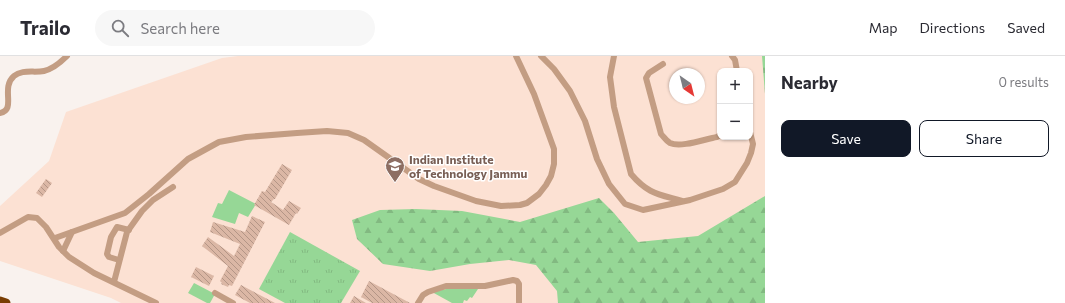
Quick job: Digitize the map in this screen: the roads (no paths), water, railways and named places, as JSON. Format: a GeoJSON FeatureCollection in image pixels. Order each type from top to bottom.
{"type":"FeatureCollection","features":[{"type":"Feature","properties":{"kind":"highway"},"geometry":{"type":"LineString","coordinates":[[0,301],[6,303]]}},
{"type":"Feature","properties":{"kind":"street"},"geometry":{"type":"LineString","coordinates":[[0,113],[6,110],[8,106],[7,88],[9,80],[14,75],[23,72],[43,71],[51,68],[67,56]]}},
{"type":"Feature","properties":{"kind":"street"},"geometry":{"type":"LineString","coordinates":[[55,238],[125,213],[188,159],[220,142],[297,132],[327,131],[348,133],[364,140],[419,179],[434,186],[476,201],[501,206],[527,203],[539,194],[551,176],[554,164],[554,149],[534,94],[516,56]]}},
{"type":"Feature","properties":{"kind":"street"},"geometry":{"type":"LineString","coordinates":[[541,56],[554,68],[570,91],[585,121],[597,159],[609,184],[625,204],[643,210],[684,202],[723,189],[735,182],[742,173],[751,153],[753,144],[752,140]]}},
{"type":"Feature","properties":{"kind":"street"},"geometry":{"type":"LineString","coordinates":[[614,56],[610,77],[614,107],[631,174],[638,182],[651,192],[684,202]]}},
{"type":"Feature","properties":{"kind":"street"},"geometry":{"type":"LineString","coordinates":[[732,56],[735,60],[736,68]]}},
{"type":"Feature","properties":{"kind":"street"},"geometry":{"type":"LineString","coordinates":[[663,64],[649,73],[646,78],[661,134],[669,142],[678,145],[717,137]]}},
{"type":"Feature","properties":{"kind":"street"},"geometry":{"type":"LineString","coordinates":[[114,282],[128,230],[153,200],[173,186]]}},
{"type":"Feature","properties":{"kind":"street"},"geometry":{"type":"LineString","coordinates":[[0,232],[28,217],[36,218],[55,238],[63,251],[69,257],[94,273],[156,303]]}},
{"type":"Feature","properties":{"kind":"street"},"geometry":{"type":"LineString","coordinates":[[119,260],[109,257],[107,254],[111,237],[117,227],[128,230]]}},
{"type":"Feature","properties":{"kind":"street"},"geometry":{"type":"LineString","coordinates":[[63,251],[72,232]]}},
{"type":"Feature","properties":{"kind":"street"},"geometry":{"type":"LineString","coordinates":[[418,303],[423,295],[446,286],[485,286],[513,280],[520,284],[519,303]]}},
{"type":"Feature","properties":{"kind":"street"},"geometry":{"type":"LineString","coordinates":[[215,293],[233,303]]}},
{"type":"Feature","properties":{"kind":"place","name":"Indian Institute of Technology Jammu"},"geometry":{"type":"Point","coordinates":[395,183]}}]}
